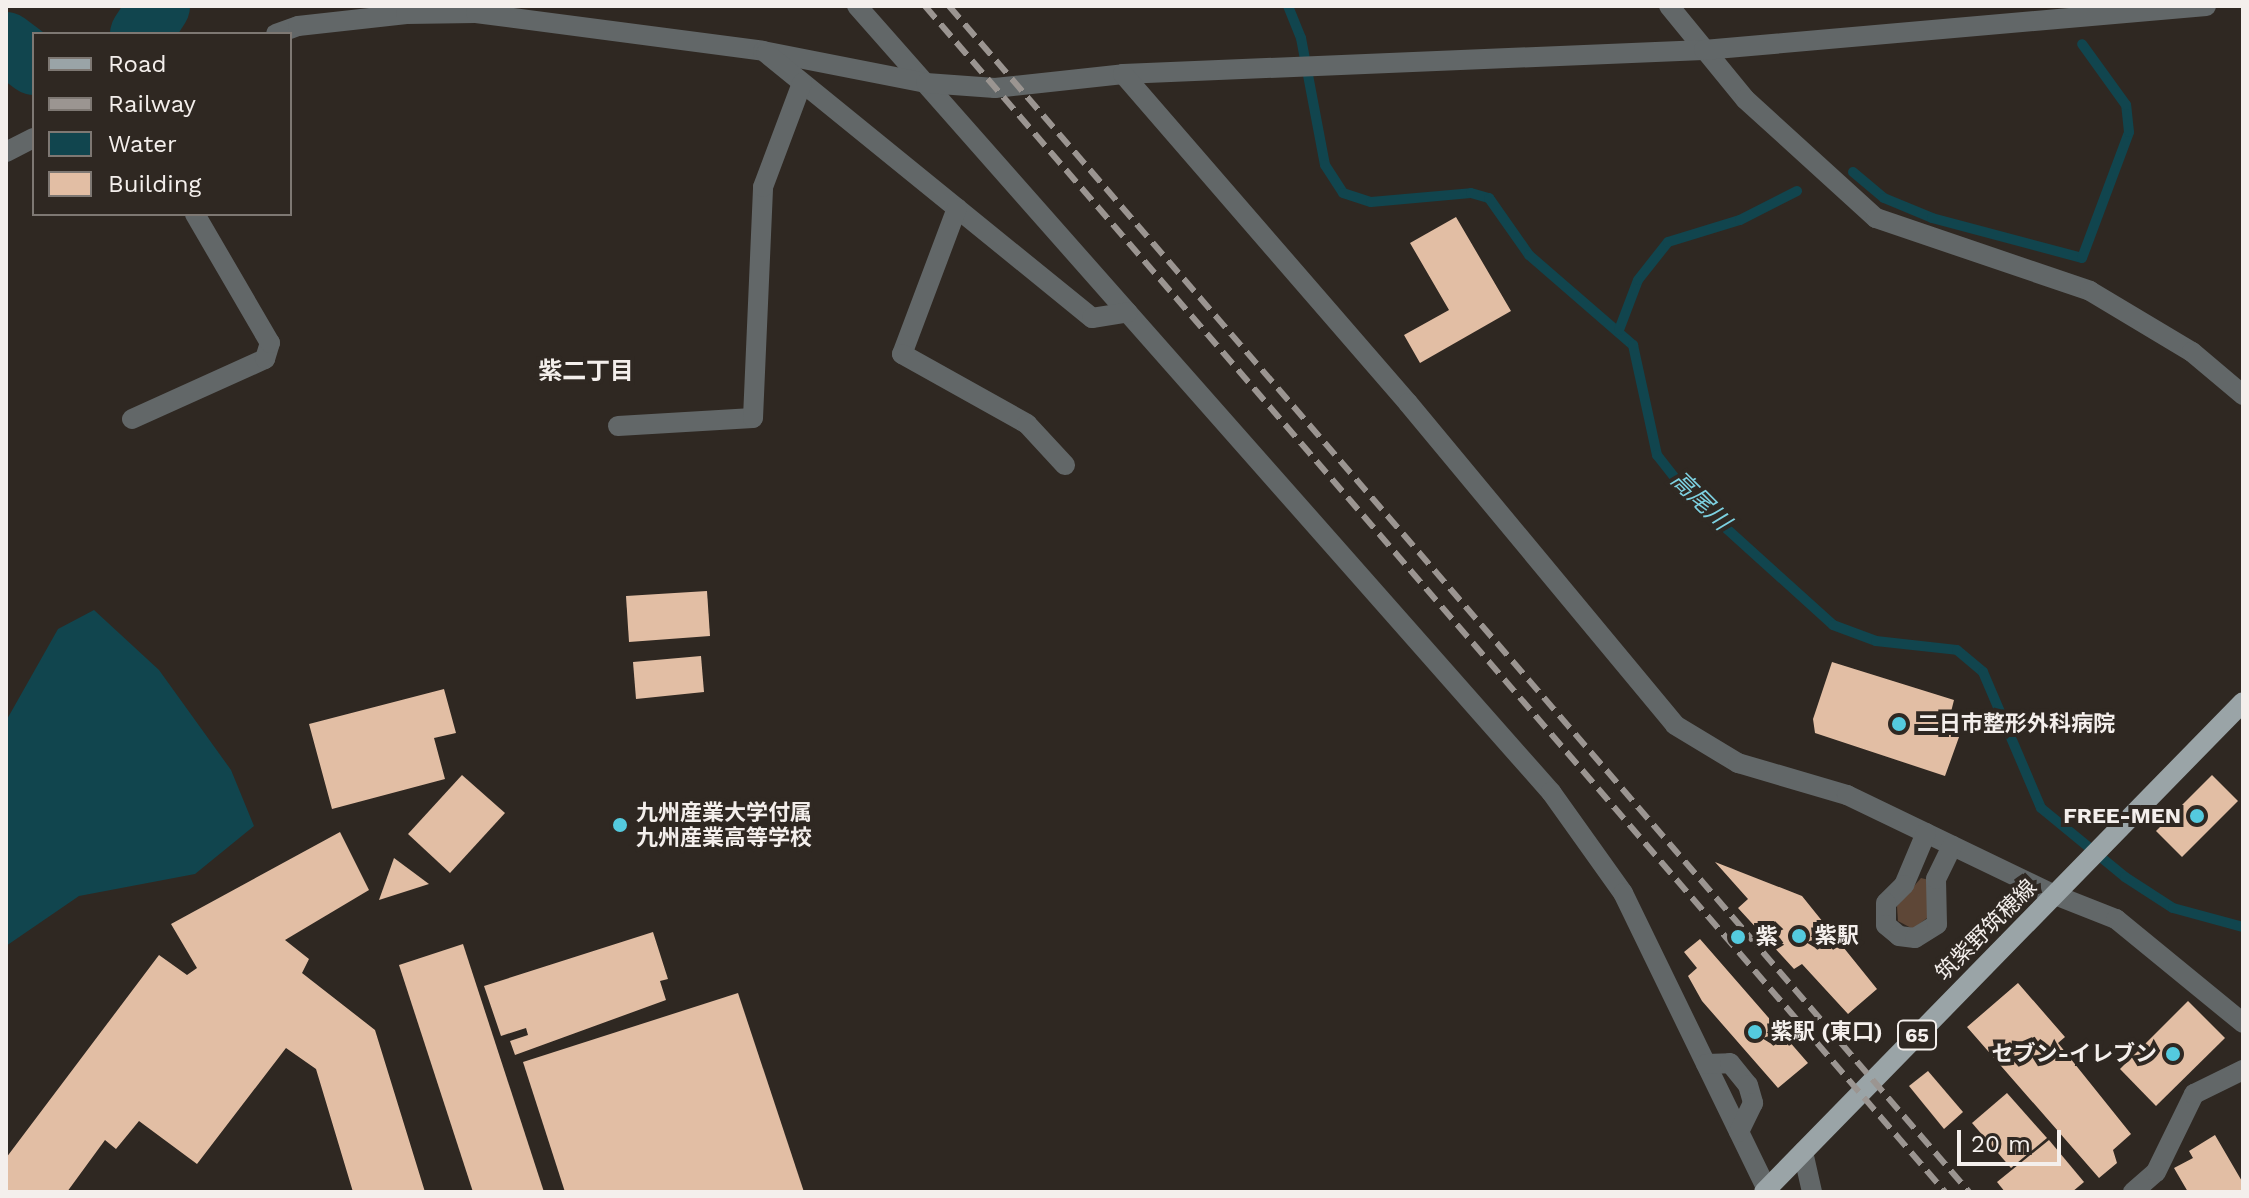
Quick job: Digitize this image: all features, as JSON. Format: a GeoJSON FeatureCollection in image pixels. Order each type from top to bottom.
{"type":"FeatureCollection","features":[{"type":"Feature","properties":{"kind":"main road","name":"筑紫野筑穂線"},"geometry":{"type":"LineString","coordinates":[[1766,1191],[2243,702]]}},
{"type":"Feature","properties":{"kind":"street"},"geometry":{"type":"LineString","coordinates":[[857,6],[1551,792],[1611,871],[1766,1191]]}},
{"type":"Feature","properties":{"kind":"street"},"geometry":{"type":"LineString","coordinates":[[1669,6],[1704,50],[1783,137],[1876,218],[2090,291],[2192,352],[2243,395]]}},
{"type":"Feature","properties":{"kind":"street"},"geometry":{"type":"LineString","coordinates":[[282,32],[298,26],[405,10],[476,13],[763,51],[926,83],[995,88],[1123,74],[1287,70],[1704,50],[2206,6]]}},
{"type":"Feature","properties":{"kind":"street"},"geometry":{"type":"LineString","coordinates":[[763,51],[1092,318],[1128,312]]}},
{"type":"Feature","properties":{"kind":"street"},"geometry":{"type":"LineString","coordinates":[[1123,74],[1408,403],[1675,725],[1738,763],[1847,795],[2055,895],[2116,919],[2243,1023]]}},
{"type":"Feature","properties":{"kind":"street"},"geometry":{"type":"LineString","coordinates":[[618,426],[753,418],[763,187],[802,83]]}},
{"type":"Feature","properties":{"kind":"street"},"geometry":{"type":"LineString","coordinates":[[6,152],[32,139]]}},
{"type":"Feature","properties":{"kind":"street"},"geometry":{"type":"LineString","coordinates":[[957,208],[902,354],[1027,424],[1065,465]]}},
{"type":"Feature","properties":{"kind":"street"},"geometry":{"type":"LineString","coordinates":[[132,419],[265,359],[270,343],[196,216]]}},
{"type":"Feature","properties":{"kind":"street"},"geometry":{"type":"LineString","coordinates":[[1926,833],[1904,885],[1886,903],[1886,925],[1899,936],[1915,938],[1937,924],[1936,879],[1952,846]]}},
{"type":"Feature","properties":{"kind":"street"},"geometry":{"type":"LineString","coordinates":[[1706,1064],[1730,1063],[1748,1085],[1753,1103],[1739,1132]]}},
{"type":"Feature","properties":{"kind":"street"},"geometry":{"type":"LineString","coordinates":[[2133,1192],[2156,1172],[2194,1094],[2243,1070]]}},
{"type":"Feature","properties":{"kind":"street"},"geometry":{"type":"LineString","coordinates":[[1803,1152],[1812,1192]]}},
{"type":"Feature","properties":{"kind":"shaded area"},"geometry":{"type":"Polygon","coordinates":[[[1921,878],[1929,880],[1927,918],[1913,929],[1898,921],[1897,906],[1921,878]]]}},
{"type":"Feature","properties":{"kind":"water"},"geometry":{"type":"Polygon","coordinates":[[[94,610],[159,670],[231,770],[254,826],[195,874],[79,896],[6,946],[6,721],[58,629],[94,610]]]}},
{"type":"Feature","properties":{"kind":"building"},"geometry":{"type":"Polygon","coordinates":[[[1456,217],[1511,311],[1420,363],[1404,335],[1449,310],[1410,243],[1456,217]]]}},
{"type":"Feature","properties":{"kind":"building"},"geometry":{"type":"Polygon","coordinates":[[[707,591],[710,636],[629,642],[626,596],[707,591]]]}},
{"type":"Feature","properties":{"kind":"building"},"geometry":{"type":"Polygon","coordinates":[[[701,656],[704,692],[636,699],[633,662],[701,656]]]}},
{"type":"Feature","properties":{"kind":"building"},"geometry":{"type":"Polygon","coordinates":[[[1832,662],[1954,700],[1949,720],[1963,726],[1945,776],[1815,733],[1813,719],[1832,662]]]}},
{"type":"Feature","properties":{"kind":"building"},"geometry":{"type":"Polygon","coordinates":[[[444,689],[456,733],[434,738],[445,779],[332,809],[309,724],[444,689]]]}},
{"type":"Feature","properties":{"kind":"building"},"geometry":{"type":"Polygon","coordinates":[[[462,775],[505,813],[450,873],[408,834],[462,775]]]}},
{"type":"Feature","properties":{"kind":"building","name":"FREE-MEN"},"geometry":{"type":"Polygon","coordinates":[[[2212,775],[2238,801],[2182,857],[2156,831],[2212,775]]]}},
{"type":"Feature","properties":{"kind":"building"},"geometry":{"type":"Polygon","coordinates":[[[340,832],[369,890],[285,940],[309,959],[302,973],[375,1030],[425,1192],[353,1192],[316,1069],[286,1048],[197,1164],[139,1121],[116,1149],[105,1140],[67,1192],[6,1192],[6,1158],[159,955],[187,975],[197,968],[171,924],[340,832]]]}},
{"type":"Feature","properties":{"kind":"building"},"geometry":{"type":"Polygon","coordinates":[[[394,858],[429,884],[379,900],[394,858]]]}},
{"type":"Feature","properties":{"kind":"building","name":"紫駅"},"geometry":{"type":"Polygon","coordinates":[[[1715,862],[1802,896],[1877,989],[1848,1014],[1802,964],[1794,969],[1738,908],[1748,899],[1715,862]]]}},
{"type":"Feature","properties":{"kind":"building"},"geometry":{"type":"Polygon","coordinates":[[[653,932],[668,979],[660,981],[666,1000],[515,1055],[510,1041],[528,1035],[526,1028],[501,1036],[484,986],[653,932]]]}},
{"type":"Feature","properties":{"kind":"building","name":"紫駅 (東口)"},"geometry":{"type":"Polygon","coordinates":[[[1700,939],[1808,1063],[1778,1088],[1702,1001],[1688,976],[1697,968],[1684,952],[1700,939]]]}},
{"type":"Feature","properties":{"kind":"building"},"geometry":{"type":"Polygon","coordinates":[[[463,944],[544,1192],[473,1192],[399,965],[463,944]]]}},
{"type":"Feature","properties":{"kind":"building"},"geometry":{"type":"Polygon","coordinates":[[[2018,983],[2065,1037],[2058,1043],[2131,1134],[2113,1150],[2117,1163],[2099,1178],[1967,1027],[2018,983]]]}},
{"type":"Feature","properties":{"kind":"building"},"geometry":{"type":"Polygon","coordinates":[[[738,993],[804,1192],[565,1192],[523,1062],[738,993]]]}},
{"type":"Feature","properties":{"kind":"building","name":"セブン-イレブン"},"geometry":{"type":"Polygon","coordinates":[[[2188,1001],[2225,1038],[2156,1106],[2120,1069],[2188,1001]]]}},
{"type":"Feature","properties":{"kind":"building"},"geometry":{"type":"Polygon","coordinates":[[[1928,1071],[1963,1112],[1944,1129],[1909,1086],[1928,1071]]]}},
{"type":"Feature","properties":{"kind":"building"},"geometry":{"type":"Polygon","coordinates":[[[2007,1093],[2047,1138],[2011,1168],[1972,1123],[2007,1093]]]}},
{"type":"Feature","properties":{"kind":"building"},"geometry":{"type":"Polygon","coordinates":[[[2215,1135],[2243,1183],[2243,1192],[2188,1192],[2174,1168],[2193,1158],[2189,1151],[2215,1135]]]}},
{"type":"Feature","properties":{"kind":"building"},"geometry":{"type":"Polygon","coordinates":[[[2049,1140],[2084,1182],[2072,1192],[2005,1192],[1997,1182],[2049,1140]]]}},
{"type":"Feature","properties":{"kind":"waterway","name":"高尾川"},"geometry":{"type":"LineString","coordinates":[[142,32],[159,6]]}},
{"type":"Feature","properties":{"kind":"waterway","name":"高尾川"},"geometry":{"type":"LineString","coordinates":[[1288,6],[1301,38],[1325,165],[1343,193],[1371,202],[1471,193],[1489,198],[1529,255],[1633,345],[1657,455],[1686,492],[1833,625],[1876,641],[1957,650],[1983,672],[2041,808],[2125,877],[2173,908],[2243,927]]}},
{"type":"Feature","properties":{"kind":"waterway","name":"高尾川"},"geometry":{"type":"LineString","coordinates":[[6,43],[32,62]]}},
{"type":"Feature","properties":{"kind":"waterway"},"geometry":{"type":"LineString","coordinates":[[1853,172],[1884,198],[1932,218],[2082,258],[2129,132],[2126,105],[2082,44]]}},
{"type":"Feature","properties":{"kind":"waterway"},"geometry":{"type":"LineString","coordinates":[[1619,330],[1638,280],[1668,242],[1740,220],[1797,191]]}},
{"type":"Feature","properties":{"kind":"railway"},"geometry":{"type":"LineString","coordinates":[[925,6],[1945,1192]]}},
{"type":"Feature","properties":{"kind":"railway"},"geometry":{"type":"LineString","coordinates":[[949,6],[1969,1192]]}},
{"type":"Feature","properties":{"kind":"place","name":"二日市整形外科病院"},"geometry":{"type":"Point","coordinates":[1899,724]}},
{"type":"Feature","properties":{"kind":"place","name":"FREE-MEN"},"geometry":{"type":"Point","coordinates":[2197,816]}},
{"type":"Feature","properties":{"kind":"place","name":"九州産業大学付属 九州産業高等学校"},"geometry":{"type":"Point","coordinates":[620,825]}},
{"type":"Feature","properties":{"kind":"place","name":"紫駅"},"geometry":{"type":"Point","coordinates":[1799,936]}},
{"type":"Feature","properties":{"kind":"place","name":"紫"},"geometry":{"type":"Point","coordinates":[1738,937]}},
{"type":"Feature","properties":{"kind":"place","name":"紫駅 (東口)"},"geometry":{"type":"Point","coordinates":[1755,1032]}},
{"type":"Feature","properties":{"kind":"place","name":"セブン-イレブン"},"geometry":{"type":"Point","coordinates":[2173,1054]}},
{"type":"Feature","properties":{"kind":"district","name":"紫二丁目"},"geometry":{"type":"Point","coordinates":[586,372]}}]}
